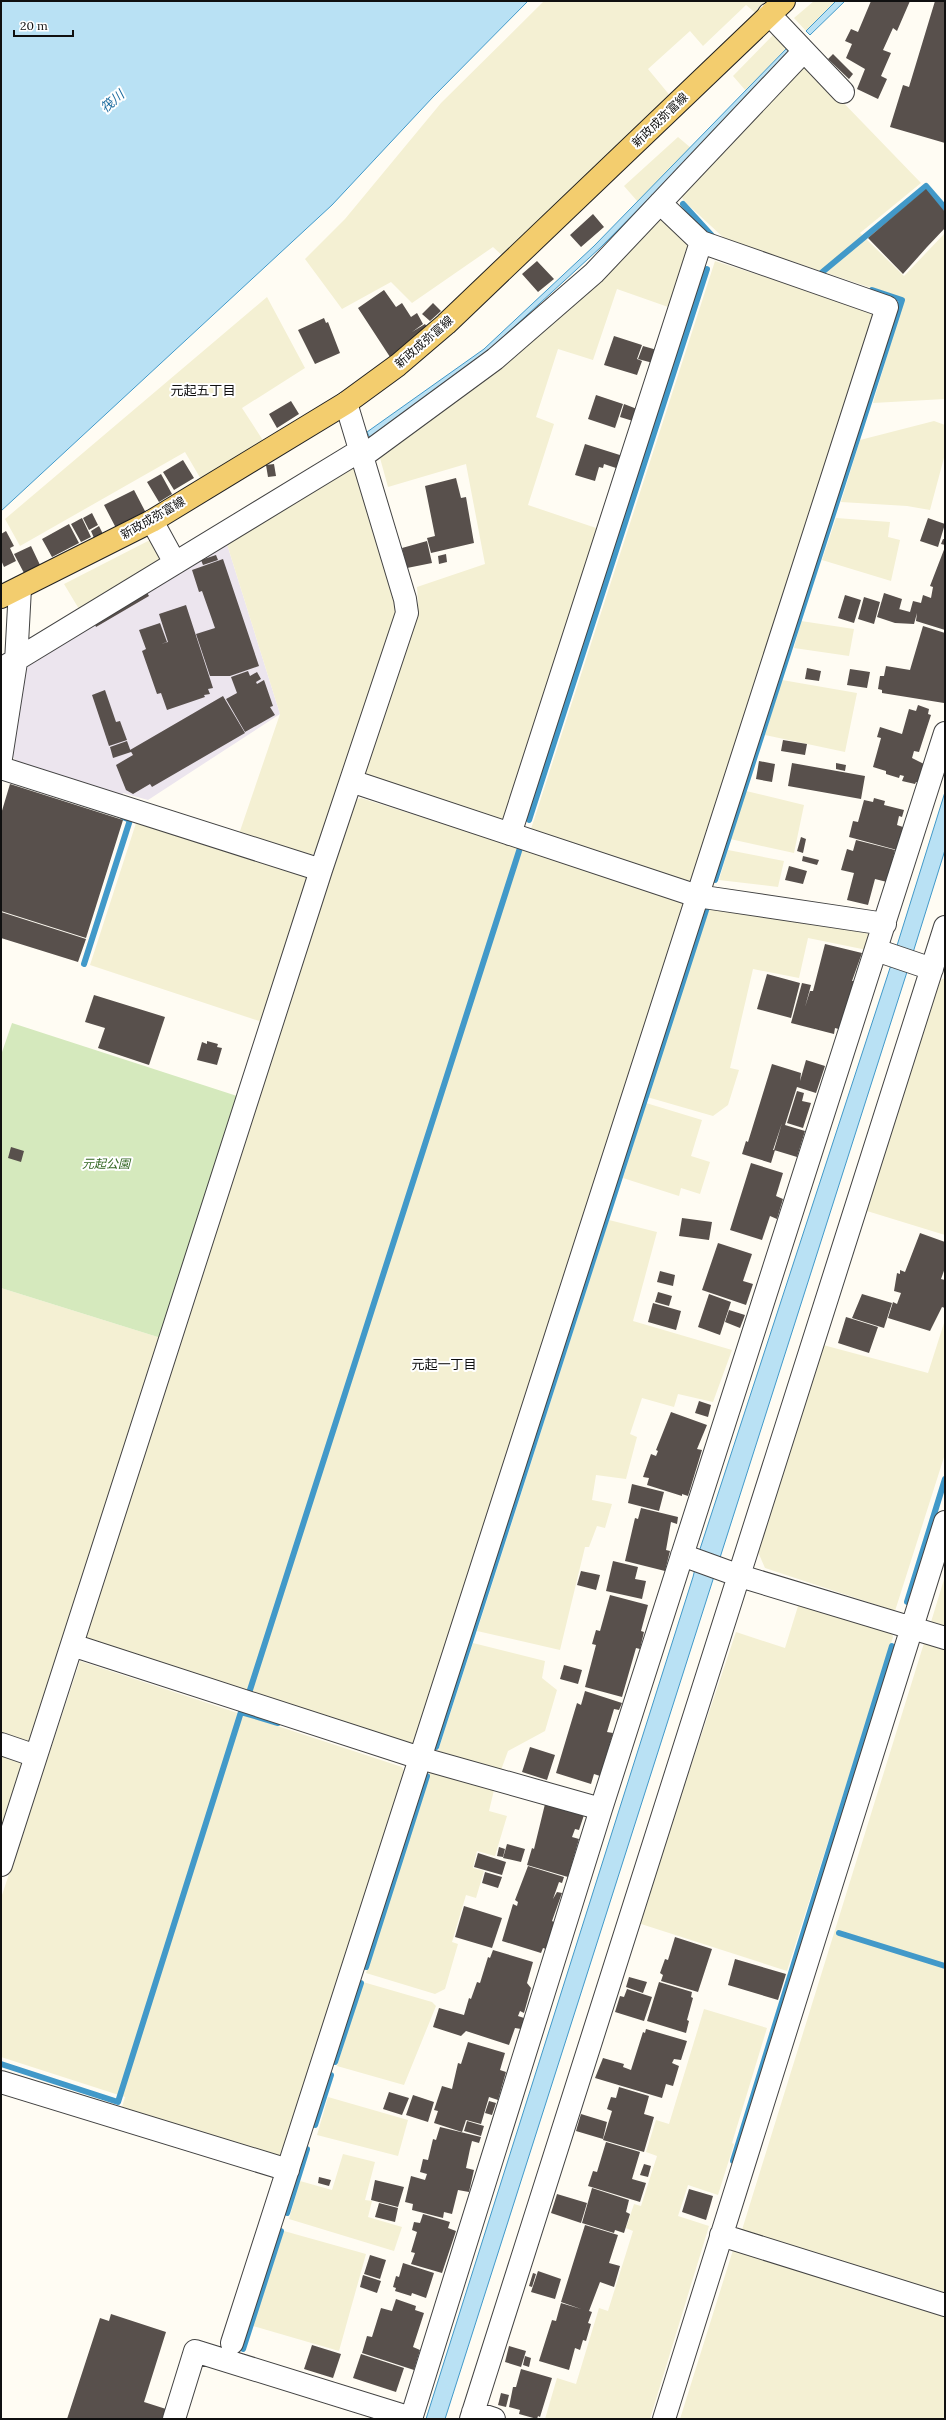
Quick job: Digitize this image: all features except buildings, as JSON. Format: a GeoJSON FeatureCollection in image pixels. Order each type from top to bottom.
{"type":"FeatureCollection","features":[{"type":"Feature","properties":{"kind":"main road","name":"新政成弥富線"},"geometry":{"type":"LineString","coordinates":[[1,597],[152,521],[346,404],[398,365],[446,324],[776,8]]}},
{"type":"Feature","properties":{"kind":"street"},"geometry":{"type":"LineString","coordinates":[[776,8],[804,51],[843,92]]}},
{"type":"Feature","properties":{"kind":"street"},"geometry":{"type":"LineString","coordinates":[[8,666],[175,562],[362,453],[495,359],[594,273],[804,51]]}},
{"type":"Feature","properties":{"kind":"street"},"geometry":{"type":"LineString","coordinates":[[232,2343],[887,307],[701,242],[660,203]]}},
{"type":"Feature","properties":{"kind":"street"},"geometry":{"type":"LineString","coordinates":[[510,834],[701,242]]}},
{"type":"Feature","properties":{"kind":"street"},"geometry":{"type":"LineString","coordinates":[[1,1866],[321,870],[407,613],[405,599],[346,404]]}},
{"type":"Feature","properties":{"kind":"street"},"geometry":{"type":"LineString","coordinates":[[152,521],[175,562]]}},
{"type":"Feature","properties":{"kind":"street"},"geometry":{"type":"LineString","coordinates":[[1,758],[8,666],[20,588]]}},
{"type":"Feature","properties":{"kind":"street"},"geometry":{"type":"LineString","coordinates":[[174,2419],[195,2351],[411,2418],[601,1809],[687,1557],[881,951],[885,924],[945,733]]}},
{"type":"Feature","properties":{"kind":"street"},"geometry":{"type":"LineString","coordinates":[[1,768],[321,870]]}},
{"type":"Feature","properties":{"kind":"street"},"geometry":{"type":"LineString","coordinates":[[351,781],[697,896],[885,924]]}},
{"type":"Feature","properties":{"kind":"street"},"geometry":{"type":"LineString","coordinates":[[494,2419],[472,2416],[734,1574],[945,927]]}},
{"type":"Feature","properties":{"kind":"street"},"geometry":{"type":"LineString","coordinates":[[881,951],[933,967]]}},
{"type":"Feature","properties":{"kind":"street"},"geometry":{"type":"LineString","coordinates":[[664,2419],[945,1522]]}},
{"type":"Feature","properties":{"kind":"street"},"geometry":{"type":"LineString","coordinates":[[687,1557],[734,1574],[945,1638]]}},
{"type":"Feature","properties":{"kind":"street"},"geometry":{"type":"LineString","coordinates":[[72,1645],[420,1758],[601,1809]]}},
{"type":"Feature","properties":{"kind":"street"},"geometry":{"type":"LineString","coordinates":[[1,1744],[36,1756]]}},
{"type":"Feature","properties":{"kind":"street"},"geometry":{"type":"LineString","coordinates":[[1,2082],[288,2170]]}},
{"type":"Feature","properties":{"kind":"street"},"geometry":{"type":"LineString","coordinates":[[721,2235],[945,2305]]}},
{"type":"Feature","properties":{"kind":"shaded area"},"geometry":{"type":"Polygon","coordinates":[[[544,1],[773,1],[758,15],[746,5],[703,46],[690,31],[648,69],[672,98],[507,260],[493,247],[412,303],[391,282],[342,309],[305,259],[345,219],[441,103],[544,1]]]}},
{"type":"Feature","properties":{"kind":"shaded area"},"geometry":{"type":"Polygon","coordinates":[[[814,1],[836,1],[806,31],[794,18],[814,1]]]}},
{"type":"Feature","properties":{"kind":"shaded area"},"geometry":{"type":"Polygon","coordinates":[[[775,33],[788,47],[746,91],[733,76],[775,33]]]}},
{"type":"Feature","properties":{"kind":"shaded area"},"geometry":{"type":"Polygon","coordinates":[[[806,64],[921,183],[860,233],[904,276],[945,233],[945,399],[873,403],[904,299],[725,239],[684,201],[678,190],[806,64]]]}},
{"type":"Feature","properties":{"kind":"shaded area"},"geometry":{"type":"Polygon","coordinates":[[[678,137],[691,148],[638,202],[624,186],[678,137]]]}},
{"type":"Feature","properties":{"kind":"shaded area"},"geometry":{"type":"Polygon","coordinates":[[[666,219],[690,239],[671,308],[617,289],[593,360],[558,349],[536,417],[554,424],[528,505],[599,529],[507,815],[502,820],[367,777],[363,767],[418,604],[417,587],[485,564],[466,464],[388,487],[380,458],[502,367],[654,222],[666,219]]]}},
{"type":"Feature","properties":{"kind":"shaded area"},"geometry":{"type":"Polygon","coordinates":[[[715,261],[871,311],[876,324],[695,880],[689,884],[530,832],[715,261]]]}},
{"type":"Feature","properties":{"kind":"shaded area"},"geometry":{"type":"Polygon","coordinates":[[[267,297],[305,368],[242,408],[266,445],[202,481],[185,452],[20,546],[5,519],[267,297]]]}},
{"type":"Feature","properties":{"kind":"shaded area"},"geometry":{"type":"Polygon","coordinates":[[[934,421],[945,425],[945,454],[930,510],[907,506],[841,502],[860,440],[934,421]]]}},
{"type":"Feature","properties":{"kind":"shaded area"},"geometry":{"type":"Polygon","coordinates":[[[356,459],[397,609],[318,850],[309,857],[239,834],[280,714],[226,541],[356,459]]]}},
{"type":"Feature","properties":{"kind":"shaded area"},"geometry":{"type":"Polygon","coordinates":[[[836,518],[890,522],[888,537],[900,540],[891,581],[822,560],[836,518]]]}},
{"type":"Feature","properties":{"kind":"shaded area"},"geometry":{"type":"Polygon","coordinates":[[[150,540],[161,559],[79,609],[64,584],[150,540]]]}},
{"type":"Feature","properties":{"kind":"shaded area"},"geometry":{"type":"Polygon","coordinates":[[[226,541],[280,714],[148,800],[123,793],[122,797],[19,764],[12,756],[24,662],[226,541]]]}},
{"type":"Feature","properties":{"kind":"shaded area"},"geometry":{"type":"Polygon","coordinates":[[[801,621],[854,629],[849,656],[794,648],[801,621]]]}},
{"type":"Feature","properties":{"kind":"shaded area"},"geometry":{"type":"Polygon","coordinates":[[[782,680],[857,693],[845,752],[765,735],[782,680]]]}},
{"type":"Feature","properties":{"kind":"shaded area"},"geometry":{"type":"Polygon","coordinates":[[[746,791],[804,805],[794,853],[730,839],[746,791]]]}},
{"type":"Feature","properties":{"kind":"shaded area"},"geometry":{"type":"Polygon","coordinates":[[[361,798],[687,901],[419,1743],[410,1748],[88,1642],[84,1634],[353,801],[361,798]]]}},
{"type":"Feature","properties":{"kind":"shaded area"},"geometry":{"type":"Polygon","coordinates":[[[137,820],[303,874],[308,880],[262,1022],[90,965],[137,820]]]}},
{"type":"Feature","properties":{"kind":"shaded area"},"geometry":{"type":"Polygon","coordinates":[[[728,850],[784,861],[778,887],[719,880],[728,850]]]}},
{"type":"Feature","properties":{"kind":"shaded area"},"geometry":{"type":"Polygon","coordinates":[[[708,906],[871,934],[867,950],[808,938],[799,978],[753,969],[730,1068],[739,1070],[728,1105],[713,1116],[647,1097],[708,906]]]}},
{"type":"Feature","properties":{"kind":"shaded area"},"geometry":{"type":"Polygon","coordinates":[[[945,978],[945,1235],[867,1211],[938,981],[945,978]]]}},
{"type":"Feature","properties":{"kind":"shaded area"},"geometry":{"type":"Polygon","coordinates":[[[646,1103],[702,1120],[691,1156],[710,1162],[700,1194],[681,1188],[679,1196],[623,1178],[646,1103]]]}},
{"type":"Feature","properties":{"kind":"shaded area"},"geometry":{"type":"Polygon","coordinates":[[[609,1220],[657,1232],[633,1321],[732,1350],[713,1402],[678,1394],[674,1407],[642,1398],[630,1434],[637,1437],[626,1479],[596,1475],[592,1500],[612,1504],[605,1528],[597,1526],[589,1547],[585,1547],[560,1650],[477,1631],[609,1220]]]}},
{"type":"Feature","properties":{"kind":"shaded area"},"geometry":{"type":"Polygon","coordinates":[[[1,1288],[161,1338],[35,1739],[23,1745],[1,1738],[1,1288]]]}},
{"type":"Feature","properties":{"kind":"shaded area"},"geometry":{"type":"Polygon","coordinates":[[[945,1320],[945,1454],[895,1611],[765,1568],[758,1552],[823,1345],[928,1373],[945,1320]]]}},
{"type":"Feature","properties":{"kind":"shaded area"},"geometry":{"type":"Polygon","coordinates":[[[945,1576],[945,1626],[931,1622],[945,1576]]]}},
{"type":"Feature","properties":{"kind":"shaded area"},"geometry":{"type":"Polygon","coordinates":[[[799,1603],[891,1630],[893,1637],[787,1971],[638,1923],[736,1632],[785,1648],[799,1603]]]}},
{"type":"Feature","properties":{"kind":"shaded area"},"geometry":{"type":"Polygon","coordinates":[[[473,1643],[545,1661],[542,1678],[557,1690],[545,1731],[508,1751],[501,1770],[438,1751],[473,1643]]]}},
{"type":"Feature","properties":{"kind":"shaded area"},"geometry":{"type":"Polygon","coordinates":[[[924,1643],[945,1649],[945,2296],[741,2233],[924,1643]]]}},
{"type":"Feature","properties":{"kind":"shaded area"},"geometry":{"type":"Polygon","coordinates":[[[80,1661],[402,1767],[406,1776],[285,2161],[122,2107],[125,2097],[1,2057],[1,1898],[80,1661]]]}},
{"type":"Feature","properties":{"kind":"shaded area"},"geometry":{"type":"Polygon","coordinates":[[[1,1752],[21,1758],[26,1768],[1,1843],[1,1752]]]}},
{"type":"Feature","properties":{"kind":"shaded area"},"geometry":{"type":"Polygon","coordinates":[[[430,1770],[494,1790],[489,1811],[507,1816],[495,1856],[477,1851],[473,1868],[484,1871],[476,1898],[466,1895],[452,1942],[458,1944],[445,1989],[435,1994],[366,1973],[430,1770]]]}},
{"type":"Feature","properties":{"kind":"shaded area"},"geometry":{"type":"Polygon","coordinates":[[[363,1982],[432,2002],[436,2006],[404,2085],[337,2066],[363,1982]]]}},
{"type":"Feature","properties":{"kind":"shaded area"},"geometry":{"type":"Polygon","coordinates":[[[704,2009],[767,2028],[732,2143],[734,2144],[718,2195],[688,2185],[678,2216],[709,2226],[650,2419],[545,2419],[557,2378],[576,2384],[599,2308],[608,2311],[633,2231],[626,2228],[634,2204],[641,2206],[657,2156],[646,2152],[656,2120],[669,2124],[704,2009]]]}},
{"type":"Feature","properties":{"kind":"shaded area"},"geometry":{"type":"Polygon","coordinates":[[[328,2097],[408,2120],[398,2156],[317,2135],[328,2097]]]}},
{"type":"Feature","properties":{"kind":"shaded area"},"geometry":{"type":"Polygon","coordinates":[[[343,2154],[375,2162],[365,2200],[372,2201],[368,2217],[402,2227],[394,2251],[289,2219],[300,2181],[332,2190],[343,2154]]]}},
{"type":"Feature","properties":{"kind":"shaded area"},"geometry":{"type":"Polygon","coordinates":[[[284,2231],[366,2254],[339,2351],[253,2326],[284,2231]]]}},
{"type":"Feature","properties":{"kind":"shaded area"},"geometry":{"type":"Polygon","coordinates":[[[733,2250],[945,2316],[945,2419],[680,2419],[733,2250]]]}},
{"type":"Feature","properties":{"kind":"green space","name":"元起公園"},"geometry":{"type":"Polygon","coordinates":[[[12,1023],[237,1096],[161,1338],[1,1288],[1,1055],[12,1023]]]}},
{"type":"Feature","properties":{"kind":"water","name":"筏川"},"geometry":{"type":"Polygon","coordinates":[[[1,1],[528,1],[433,97],[332,205],[1,511],[1,1]]]}},
{"type":"Feature","properties":{"kind":"water"},"geometry":{"type":"Polygon","coordinates":[[[836,1],[845,1],[810,35],[806,31],[836,1]]]}},
{"type":"Feature","properties":{"kind":"water"},"geometry":{"type":"Polygon","coordinates":[[[788,47],[793,53],[601,247],[489,350],[370,438],[367,432],[484,349],[594,246],[788,47]]]}},
{"type":"Feature","properties":{"kind":"water"},"geometry":{"type":"Polygon","coordinates":[[[945,792],[945,850],[906,975],[445,2419],[426,2419],[693,1577],[700,1549],[890,968],[945,792]]]}},
{"type":"Feature","properties":{"kind":"waterway"},"geometry":{"type":"LineString","coordinates":[[820,274],[926,186],[945,208]]}},
{"type":"Feature","properties":{"kind":"waterway"},"geometry":{"type":"LineString","coordinates":[[683,204],[715,239]]}},
{"type":"Feature","properties":{"kind":"waterway"},"geometry":{"type":"LineString","coordinates":[[529,820],[707,269]]}},
{"type":"Feature","properties":{"kind":"waterway"},"geometry":{"type":"LineString","coordinates":[[715,880],[902,300],[872,290]]}},
{"type":"Feature","properties":{"kind":"waterway"},"geometry":{"type":"LineString","coordinates":[[84,964],[130,820],[123,817]]}},
{"type":"Feature","properties":{"kind":"waterway"},"geometry":{"type":"LineString","coordinates":[[249,1693],[520,848]]}},
{"type":"Feature","properties":{"kind":"waterway"},"geometry":{"type":"LineString","coordinates":[[436,1747],[707,907]]}},
{"type":"Feature","properties":{"kind":"waterway"},"geometry":{"type":"LineString","coordinates":[[907,1602],[945,1479]]}},
{"type":"Feature","properties":{"kind":"waterway"},"geometry":{"type":"LineString","coordinates":[[733,2161],[892,1646]]}},
{"type":"Feature","properties":{"kind":"waterway"},"geometry":{"type":"LineString","coordinates":[[1,2064],[118,2102],[241,1712],[278,1723]]}},
{"type":"Feature","properties":{"kind":"waterway"},"geometry":{"type":"LineString","coordinates":[[366,1967],[427,1776]]}},
{"type":"Feature","properties":{"kind":"waterway"},"geometry":{"type":"LineString","coordinates":[[839,1933],[945,1966]]}},
{"type":"Feature","properties":{"kind":"waterway"},"geometry":{"type":"LineString","coordinates":[[335,2062],[361,1983]]}},
{"type":"Feature","properties":{"kind":"waterway"},"geometry":{"type":"LineString","coordinates":[[315,2125],[331,2075]]}},
{"type":"Feature","properties":{"kind":"waterway"},"geometry":{"type":"LineString","coordinates":[[287,2213],[307,2149]]}},
{"type":"Feature","properties":{"kind":"waterway"},"geometry":{"type":"LineString","coordinates":[[243,2349],[281,2231]]}},
{"type":"Feature","properties":{"kind":"district","name":"元起五丁目"},"geometry":{"type":"Point","coordinates":[203,390]}},
{"type":"Feature","properties":{"kind":"district","name":"元起一丁目"},"geometry":{"type":"Point","coordinates":[444,1364]}}]}
